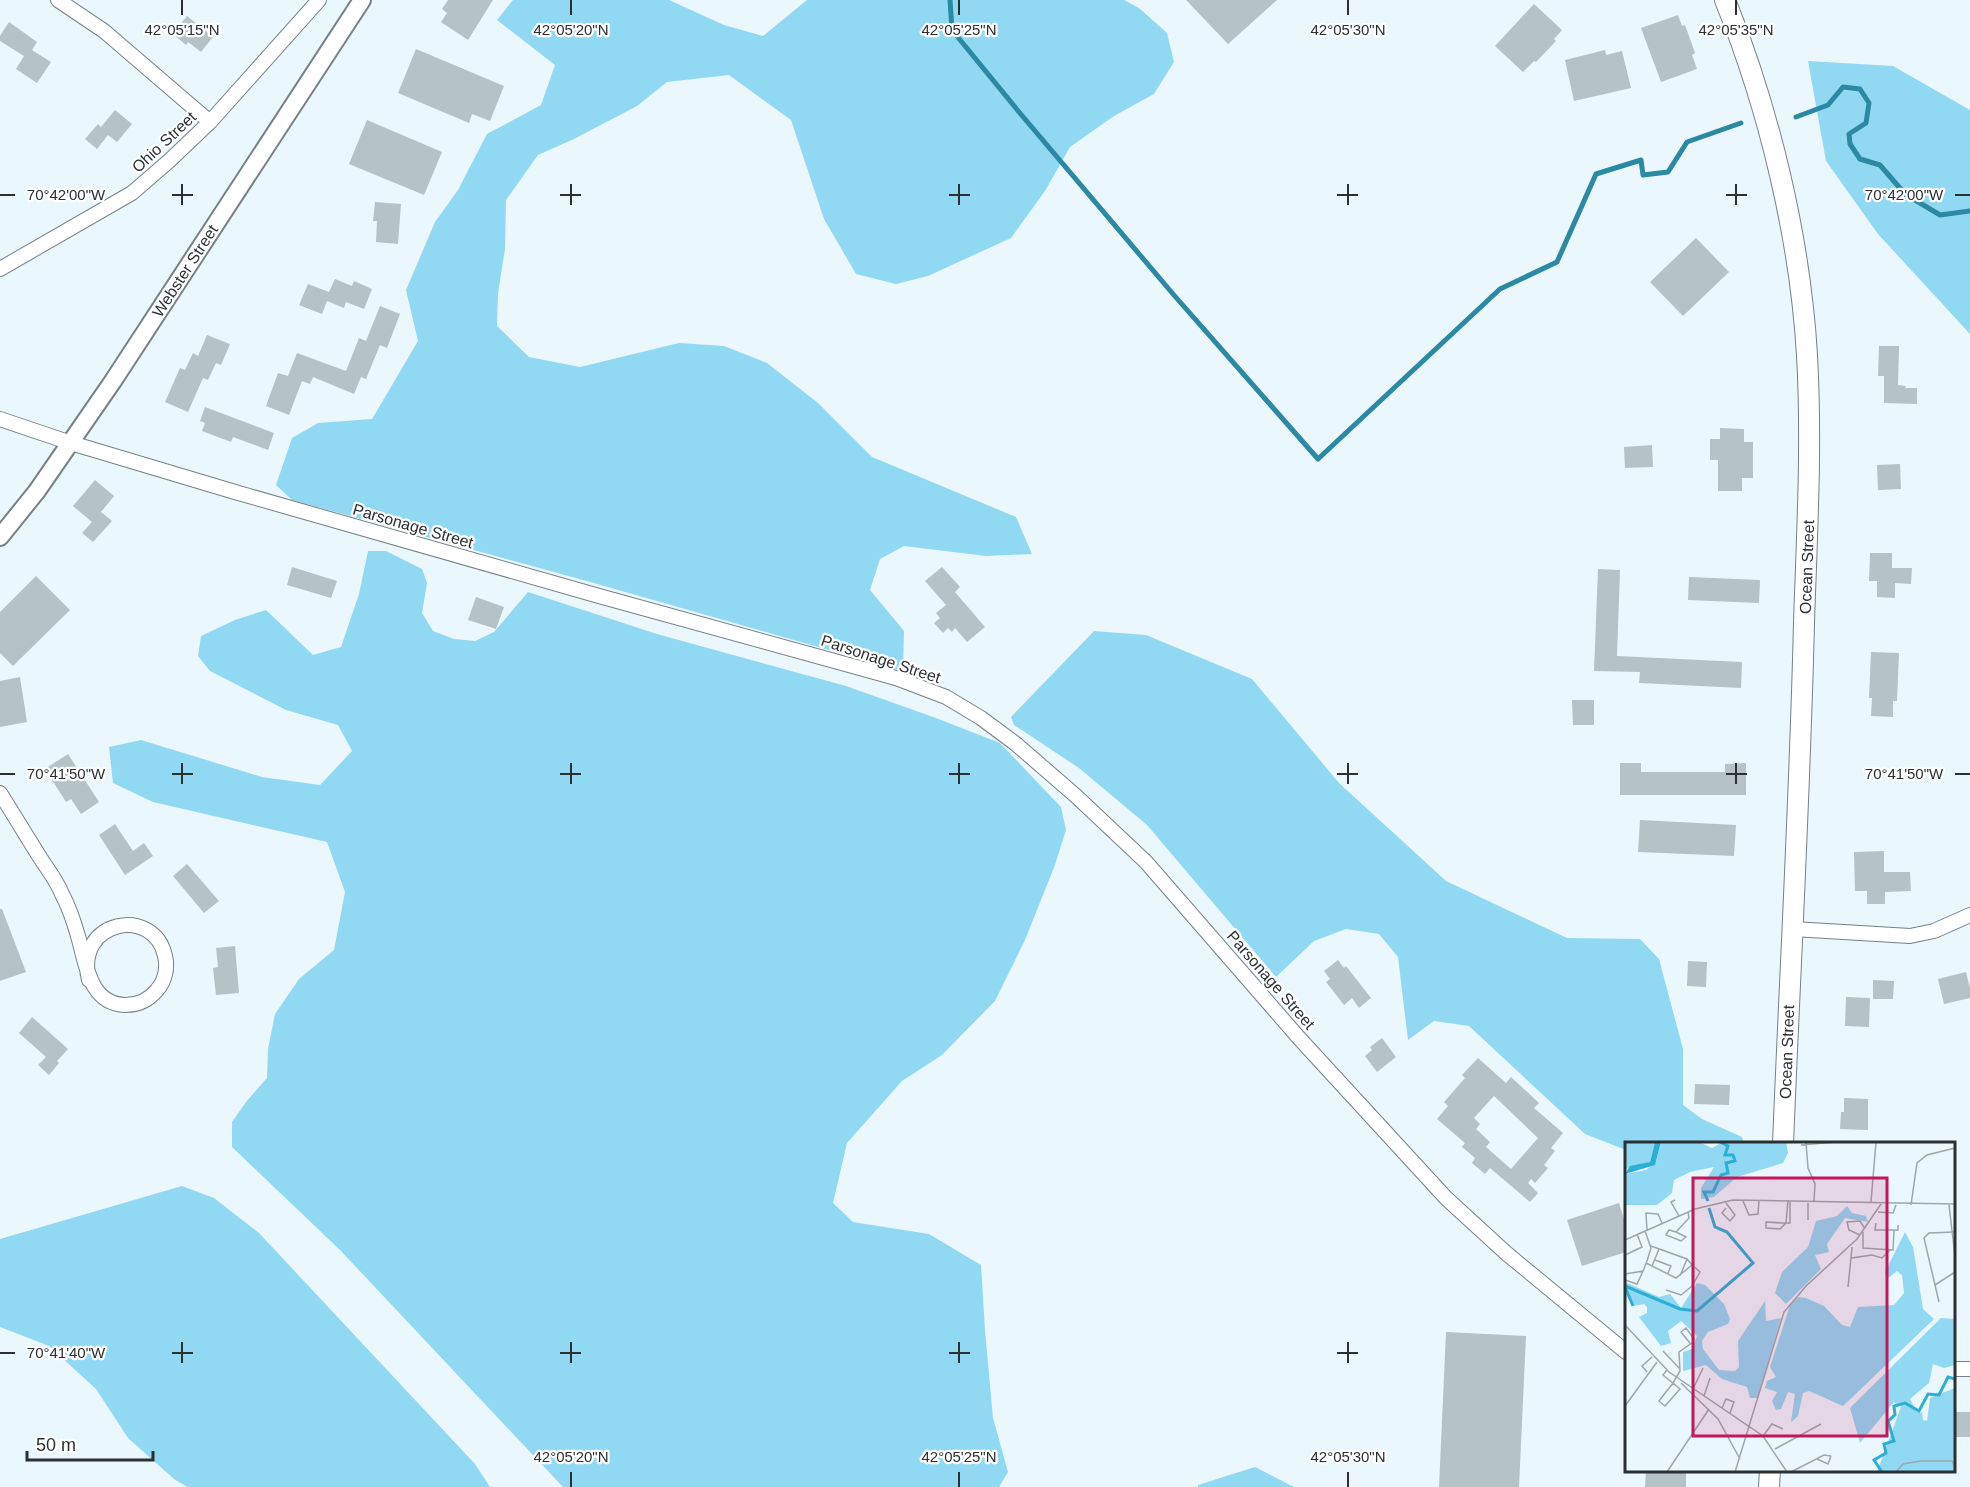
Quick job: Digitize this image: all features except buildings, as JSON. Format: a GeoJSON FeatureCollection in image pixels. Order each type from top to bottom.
{"type":"FeatureCollection","features":[{"type":"Feature","properties":{"kind":"main road","name":"Ocean Street"},"geometry":{"type":"LineString","coordinates":[[1725,0],[1761,108],[1780,179],[1791,227],[1807,355],[1810,481],[1803,701],[1783,1142]]}},
{"type":"Feature","properties":{"kind":"main road"},"geometry":{"type":"LineString","coordinates":[[1769,1487],[1770,1472]]}},
{"type":"Feature","properties":{"kind":"street"},"geometry":{"type":"LineString","coordinates":[[58,0],[104,31],[210,122]]}},
{"type":"Feature","properties":{"kind":"street","name":"Ohio Street"},"geometry":{"type":"LineString","coordinates":[[0,269],[132,193],[210,122],[319,0]]}},
{"type":"Feature","properties":{"kind":"street","name":"Webster Street"},"geometry":{"type":"LineString","coordinates":[[0,537],[71,443],[362,0]]}},
{"type":"Feature","properties":{"kind":"street","name":"Parsonage Street"},"geometry":{"type":"LineString","coordinates":[[0,419],[71,443],[464,558],[896,678],[946,698],[981,718],[1016,744],[1076,796],[1146,862],[1299,1038],[1446,1198],[1506,1253],[1625,1351]]}},
{"type":"Feature","properties":{"kind":"street"},"geometry":{"type":"LineString","coordinates":[[0,793],[62,893],[77,934],[89,980],[102,997],[122,1005],[133,1005],[143,1001],[159,988],[164,978],[166,968],[163,948],[157,939],[140,927],[130,925],[110,928],[94,941],[90,950],[87,959],[89,980]]}},
{"type":"Feature","properties":{"kind":"street"},"geometry":{"type":"LineString","coordinates":[[1793,929],[1910,936],[1934,931],[1970,915]]}},
{"type":"Feature","properties":{"kind":"street"},"geometry":{"type":"LineString","coordinates":[[1955,1369],[1970,1370]]}},
{"type":"Feature","properties":{"kind":"shaded area"},"geometry":{"type":"Polygon","coordinates":[[[513,0],[669,0],[724,25],[763,36],[807,0],[1124,0],[1139,8],[1167,33],[1174,62],[1154,94],[1114,116],[1070,147],[1045,191],[1011,238],[928,276],[896,284],[856,274],[824,219],[791,120],[729,75],[667,82],[637,106],[538,155],[506,200],[505,249],[498,293],[497,326],[529,357],[580,367],[679,343],[724,346],[767,363],[818,403],[872,457],[1016,517],[1032,554],[986,556],[904,546],[880,559],[870,590],[904,631],[903,671],[292,500],[276,485],[292,438],[318,423],[372,419],[418,341],[406,290],[435,222],[458,190],[487,134],[541,105],[555,65],[497,20],[513,0]]]}},
{"type":"Feature","properties":{"kind":"shaded area"},"geometry":{"type":"Polygon","coordinates":[[[1808,61],[1893,66],[1970,110],[1970,334],[1878,234],[1826,161],[1808,61]]]}},
{"type":"Feature","properties":{"kind":"shaded area"},"geometry":{"type":"Polygon","coordinates":[[[368,551],[386,551],[422,569],[427,583],[422,613],[433,631],[454,639],[475,641],[494,632],[528,592],[657,634],[846,686],[1000,743],[1061,807],[1066,830],[1055,865],[1025,940],[995,1001],[942,1055],[902,1081],[847,1143],[833,1203],[853,1222],[929,1234],[981,1265],[993,1418],[1008,1472],[999,1487],[563,1487],[340,1250],[232,1147],[232,1122],[267,1078],[268,1049],[275,1014],[299,979],[334,950],[345,892],[327,842],[153,802],[113,783],[109,747],[141,740],[262,777],[320,785],[352,751],[338,725],[286,710],[210,671],[198,656],[201,636],[235,620],[266,610],[313,655],[341,647],[359,594],[368,551]]]}},
{"type":"Feature","properties":{"kind":"shaded area"},"geometry":{"type":"Polygon","coordinates":[[[1094,631],[1146,635],[1252,679],[1339,783],[1446,881],[1567,938],[1640,939],[1659,959],[1683,1049],[1683,1105],[1702,1119],[1742,1137],[1744,1142],[1625,1142],[1625,1150],[1585,1134],[1469,1026],[1434,1021],[1408,1040],[1398,957],[1379,934],[1346,929],[1314,941],[1276,977],[1147,825],[1079,768],[1014,725],[1011,717],[1094,631]]]}},
{"type":"Feature","properties":{"kind":"shaded area"},"geometry":{"type":"Polygon","coordinates":[[[182,1186],[214,1198],[259,1233],[475,1464],[490,1487],[187,1487],[174,1479],[128,1438],[96,1389],[49,1346],[0,1327],[0,1239],[182,1186]]]}},
{"type":"Feature","properties":{"kind":"shaded area"},"geometry":{"type":"Polygon","coordinates":[[[1255,1467],[1294,1487],[1198,1487],[1198,1485],[1255,1467]]]}},
{"type":"Feature","properties":{"kind":"waterway"},"geometry":{"type":"LineString","coordinates":[[950,0],[952,30],[1173,294],[1318,459],[1500,289],[1557,262],[1596,174],[1641,160],[1643,175],[1668,172],[1687,142],[1741,123]]}},
{"type":"Feature","properties":{"kind":"waterway"},"geometry":{"type":"LineString","coordinates":[[1796,117],[1828,105],[1843,87],[1860,89],[1869,103],[1866,123],[1849,134],[1850,144],[1860,159],[1880,165],[1905,194],[1940,215],[1970,211]]}}]}
